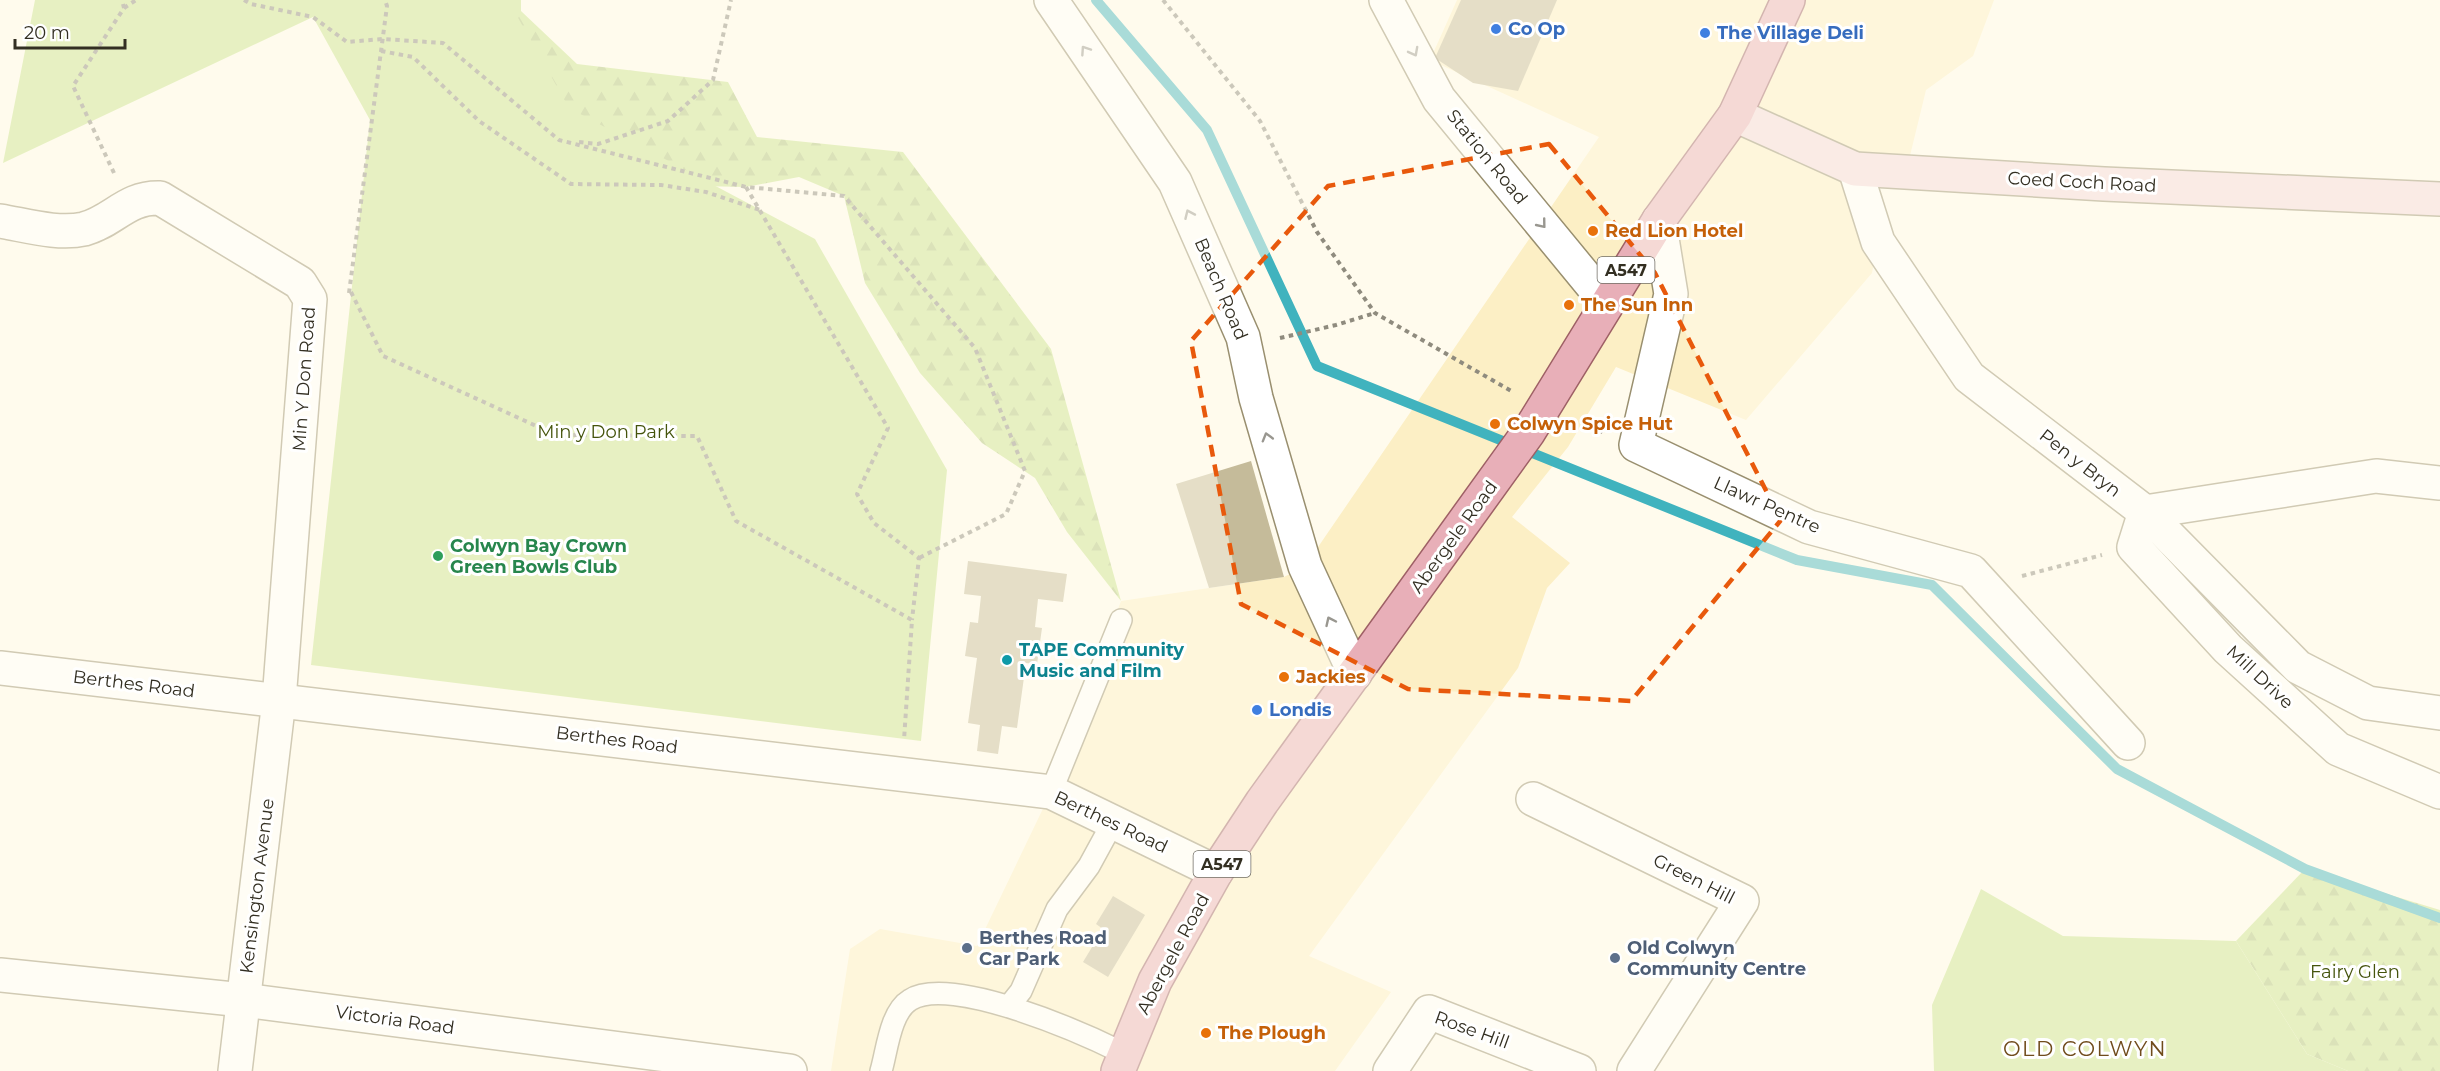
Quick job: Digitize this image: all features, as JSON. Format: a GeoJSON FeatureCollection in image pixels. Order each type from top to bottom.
{"type":"FeatureCollection","features":[{"type":"Feature","properties":{"kind":"main road","name":"Abergele Road"},"geometry":{"type":"LineString","coordinates":[[1121,1062],[1155,981],[1216,872],[1262,802],[1528,433],[1606,302],[1659,220],[1736,115],[1787,0]]}},
{"type":"Feature","properties":{"kind":"street","name":"Beach Road"},"geometry":{"type":"LineString","coordinates":[[1051,0],[1175,182],[1243,337],[1256,398],[1305,566],[1355,674]]}},
{"type":"Feature","properties":{"kind":"street","name":"Station Road"},"geometry":{"type":"LineString","coordinates":[[1386,0],[1439,99],[1606,302]]}},
{"type":"Feature","properties":{"kind":"street","name":"Coed Coch Road"},"geometry":{"type":"LineString","coordinates":[[1736,115],[1855,169],[2104,184],[2440,199]]}},
{"type":"Feature","properties":{"kind":"street","name":"Pen y Bryn"},"geometry":{"type":"LineString","coordinates":[[1855,169],[1878,243],[1969,377],[2145,512]]}},
{"type":"Feature","properties":{"kind":"street","name":"Min Y Don Road"},"geometry":{"type":"LineString","coordinates":[[0,221],[67,230],[82,229],[97,224],[129,204],[144,198],[160,198],[300,283],[310,299],[279,700]]}},
{"type":"Feature","properties":{"kind":"street","name":"Llawr Pentre"},"geometry":{"type":"LineString","coordinates":[[1659,220],[1671,294],[1636,446],[1809,527],[1971,571]]}},
{"type":"Feature","properties":{"kind":"street"},"geometry":{"type":"LineString","coordinates":[[2145,512],[2376,476],[2440,483]]}},
{"type":"Feature","properties":{"kind":"street"},"geometry":{"type":"LineString","coordinates":[[2134,547],[2145,512]]}},
{"type":"Feature","properties":{"kind":"street"},"geometry":{"type":"LineString","coordinates":[[2145,512],[2298,668],[2368,703],[2440,713]]}},
{"type":"Feature","properties":{"kind":"street","name":"Mill Drive"},"geometry":{"type":"LineString","coordinates":[[2134,547],[2228,649],[2338,749],[2440,792]]}},
{"type":"Feature","properties":{"kind":"street"},"geometry":{"type":"LineString","coordinates":[[1971,571],[2128,743]]}},
{"type":"Feature","properties":{"kind":"street","name":"Berthes Road"},"geometry":{"type":"LineString","coordinates":[[0,668],[1051,792],[1216,872]]}},
{"type":"Feature","properties":{"kind":"street","name":"Kensington Avenue"},"geometry":{"type":"LineString","coordinates":[[235,1071],[279,700]]}},
{"type":"Feature","properties":{"kind":"street","name":"Green Hill"},"geometry":{"type":"LineString","coordinates":[[1533,799],[1742,901],[1634,1071]]}},
{"type":"Feature","properties":{"kind":"street","name":"Victoria Road"},"geometry":{"type":"LineString","coordinates":[[0,975],[243,1000],[713,1067],[790,1071]]}},
{"type":"Feature","properties":{"kind":"street","name":"Rose Hill"},"geometry":{"type":"LineString","coordinates":[[1390,1071],[1429,1012],[1579,1071]]}},
{"type":"Feature","properties":{"kind":"lane"},"geometry":{"type":"LineString","coordinates":[[1051,792],[1121,620]]}},
{"type":"Feature","properties":{"kind":"lane"},"geometry":{"type":"LineString","coordinates":[[1009,1006],[1021,991],[1057,909],[1089,866],[1113,822]]}},
{"type":"Feature","properties":{"kind":"lane"},"geometry":{"type":"LineString","coordinates":[[881,1071],[897,1015],[910,999],[942,992],[1009,1006],[1072,1027],[1121,1062]]}},
{"type":"Feature","properties":{"kind":"path"},"geometry":{"type":"LineString","coordinates":[[122,0],[123,8]]}},
{"type":"Feature","properties":{"kind":"path"},"geometry":{"type":"LineString","coordinates":[[129,204],[73,86],[123,8],[136,0]]}},
{"type":"Feature","properties":{"kind":"path"},"geometry":{"type":"LineString","coordinates":[[244,0],[251,4],[313,17],[347,42],[383,39],[443,43],[559,140],[746,187],[844,196],[975,348],[1025,471],[1006,514],[919,558]]}},
{"type":"Feature","properties":{"kind":"path"},"geometry":{"type":"LineString","coordinates":[[385,0],[383,39],[351,292],[383,356],[556,435],[697,436],[736,521],[912,620]]}},
{"type":"Feature","properties":{"kind":"path"},"geometry":{"type":"LineString","coordinates":[[559,140],[598,144],[668,121],[713,80],[731,0]]}},
{"type":"Feature","properties":{"kind":"path"},"geometry":{"type":"LineString","coordinates":[[1163,0],[1260,121],[1317,232],[1375,313],[1516,393]]}},
{"type":"Feature","properties":{"kind":"path"},"geometry":{"type":"LineString","coordinates":[[381,51],[413,57],[479,121],[572,184],[661,185],[706,192],[760,210]]}},
{"type":"Feature","properties":{"kind":"path"},"geometry":{"type":"LineString","coordinates":[[746,187],[888,428],[857,494],[874,523],[919,558]]}},
{"type":"Feature","properties":{"kind":"path"},"geometry":{"type":"LineString","coordinates":[[310,313],[351,292]]}},
{"type":"Feature","properties":{"kind":"path"},"geometry":{"type":"LineString","coordinates":[[1282,338],[1375,313]]}},
{"type":"Feature","properties":{"kind":"path"},"geometry":{"type":"LineString","coordinates":[[1971,571],[2024,576],[2134,547]]}},
{"type":"Feature","properties":{"kind":"path"},"geometry":{"type":"LineString","coordinates":[[902,774],[912,620],[919,558]]}},
{"type":"Feature","properties":{"kind":"highlighted area"},"geometry":{"type":"Polygon","coordinates":[[[1549,144],[1655,273],[1781,520],[1631,701],[1408,689],[1241,604],[1191,341],[1328,186],[1549,144]]]}},
{"type":"Feature","properties":{"kind":"shaded area"},"geometry":{"type":"Polygon","coordinates":[[[1457,0],[1994,0],[1973,56],[1926,90],[1906,172],[1855,169],[1878,242],[1872,273],[1746,420],[1616,367],[1568,447],[1512,517],[1570,563],[1547,588],[1518,668],[1309,956],[1391,992],[1335,1071],[831,1071],[850,949],[880,929],[977,946],[1051,792],[1121,601],[1284,577],[1305,566],[1599,137],[1430,60],[1457,0]]]}},
{"type":"Feature","properties":{"kind":"green space","name":"Min y Don Park"},"geometry":{"type":"Polygon","coordinates":[[[35,0],[508,0],[569,108],[815,239],[947,470],[921,741],[311,665],[370,120],[313,17],[3,163],[35,0]]]}},
{"type":"Feature","properties":{"kind":"green space"},"geometry":{"type":"Polygon","coordinates":[[[364,0],[521,0],[521,11],[577,64],[728,82],[757,137],[903,152],[1051,349],[1121,601],[1067,532],[1035,478],[982,443],[920,373],[865,283],[844,196],[799,177],[746,187],[600,184],[364,0]]]}},
{"type":"Feature","properties":{"kind":"green space","name":"Fairy Glen"},"geometry":{"type":"Polygon","coordinates":[[[2305,869],[2440,910],[2440,1071],[2348,1071],[2307,1054],[2236,941],[2305,869]]]}},
{"type":"Feature","properties":{"kind":"green space"},"geometry":{"type":"Polygon","coordinates":[[[1981,889],[2063,936],[2236,941],[2307,1054],[2348,1071],[1934,1071],[1932,1005],[1981,889]]]}},
{"type":"Feature","properties":{"kind":"building","name":"Co Op"},"geometry":{"type":"Polygon","coordinates":[[[1461,0],[1557,0],[1518,91],[1473,83],[1435,58],[1461,0]]]}},
{"type":"Feature","properties":{"kind":"building"},"geometry":{"type":"Polygon","coordinates":[[[1251,461],[1284,577],[1209,588],[1176,484],[1251,461]]]}},
{"type":"Feature","properties":{"kind":"building","name":"TAPE Community Music and Film"},"geometry":{"type":"Polygon","coordinates":[[[968,561],[1067,574],[1063,602],[1038,599],[1035,627],[1042,628],[1037,664],[1026,663],[1017,728],[1002,726],[998,754],[977,751],[980,725],[968,723],[977,658],[965,656],[970,622],[978,623],[981,596],[964,594],[968,561]]]}},
{"type":"Feature","properties":{"kind":"building"},"geometry":{"type":"Polygon","coordinates":[[[1113,896],[1145,915],[1108,977],[1083,962],[1103,929],[1096,924],[1113,896]]]}},
{"type":"Feature","properties":{"kind":"waterway"},"geometry":{"type":"LineString","coordinates":[[1096,0],[1207,130],[1317,366],[1797,560],[1932,585],[2117,769],[2305,869],[2440,918]]}},
{"type":"Feature","properties":{"kind":"place","name":"Co Op"},"geometry":{"type":"Point","coordinates":[1496,29]}},
{"type":"Feature","properties":{"kind":"place","name":"The Village Deli"},"geometry":{"type":"Point","coordinates":[1705,33]}},
{"type":"Feature","properties":{"kind":"place","name":"Red Lion Hotel"},"geometry":{"type":"Point","coordinates":[1593,231]}},
{"type":"Feature","properties":{"kind":"place","name":"The Sun Inn"},"geometry":{"type":"Point","coordinates":[1569,305]}},
{"type":"Feature","properties":{"kind":"place","name":"Colwyn Spice Hut"},"geometry":{"type":"Point","coordinates":[1495,424]}},
{"type":"Feature","properties":{"kind":"place","name":"Colwyn Bay Crown Green Bowls Club"},"geometry":{"type":"Point","coordinates":[438,556]}},
{"type":"Feature","properties":{"kind":"place","name":"TAPE Community Music and Film"},"geometry":{"type":"Point","coordinates":[1007,660]}},
{"type":"Feature","properties":{"kind":"place","name":"Jackies"},"geometry":{"type":"Point","coordinates":[1284,677]}},
{"type":"Feature","properties":{"kind":"place","name":"Londis"},"geometry":{"type":"Point","coordinates":[1257,710]}},
{"type":"Feature","properties":{"kind":"place","name":"Berthes Road Car Park"},"geometry":{"type":"Point","coordinates":[967,948]}},
{"type":"Feature","properties":{"kind":"place","name":"Old Colwyn Community Centre"},"geometry":{"type":"Point","coordinates":[1615,958]}},
{"type":"Feature","properties":{"kind":"place","name":"The Plough"},"geometry":{"type":"Point","coordinates":[1206,1033]}},
{"type":"Feature","properties":{"kind":"district","name":"OLD COLWYN"},"geometry":{"type":"Point","coordinates":[2085,1048]}}]}
